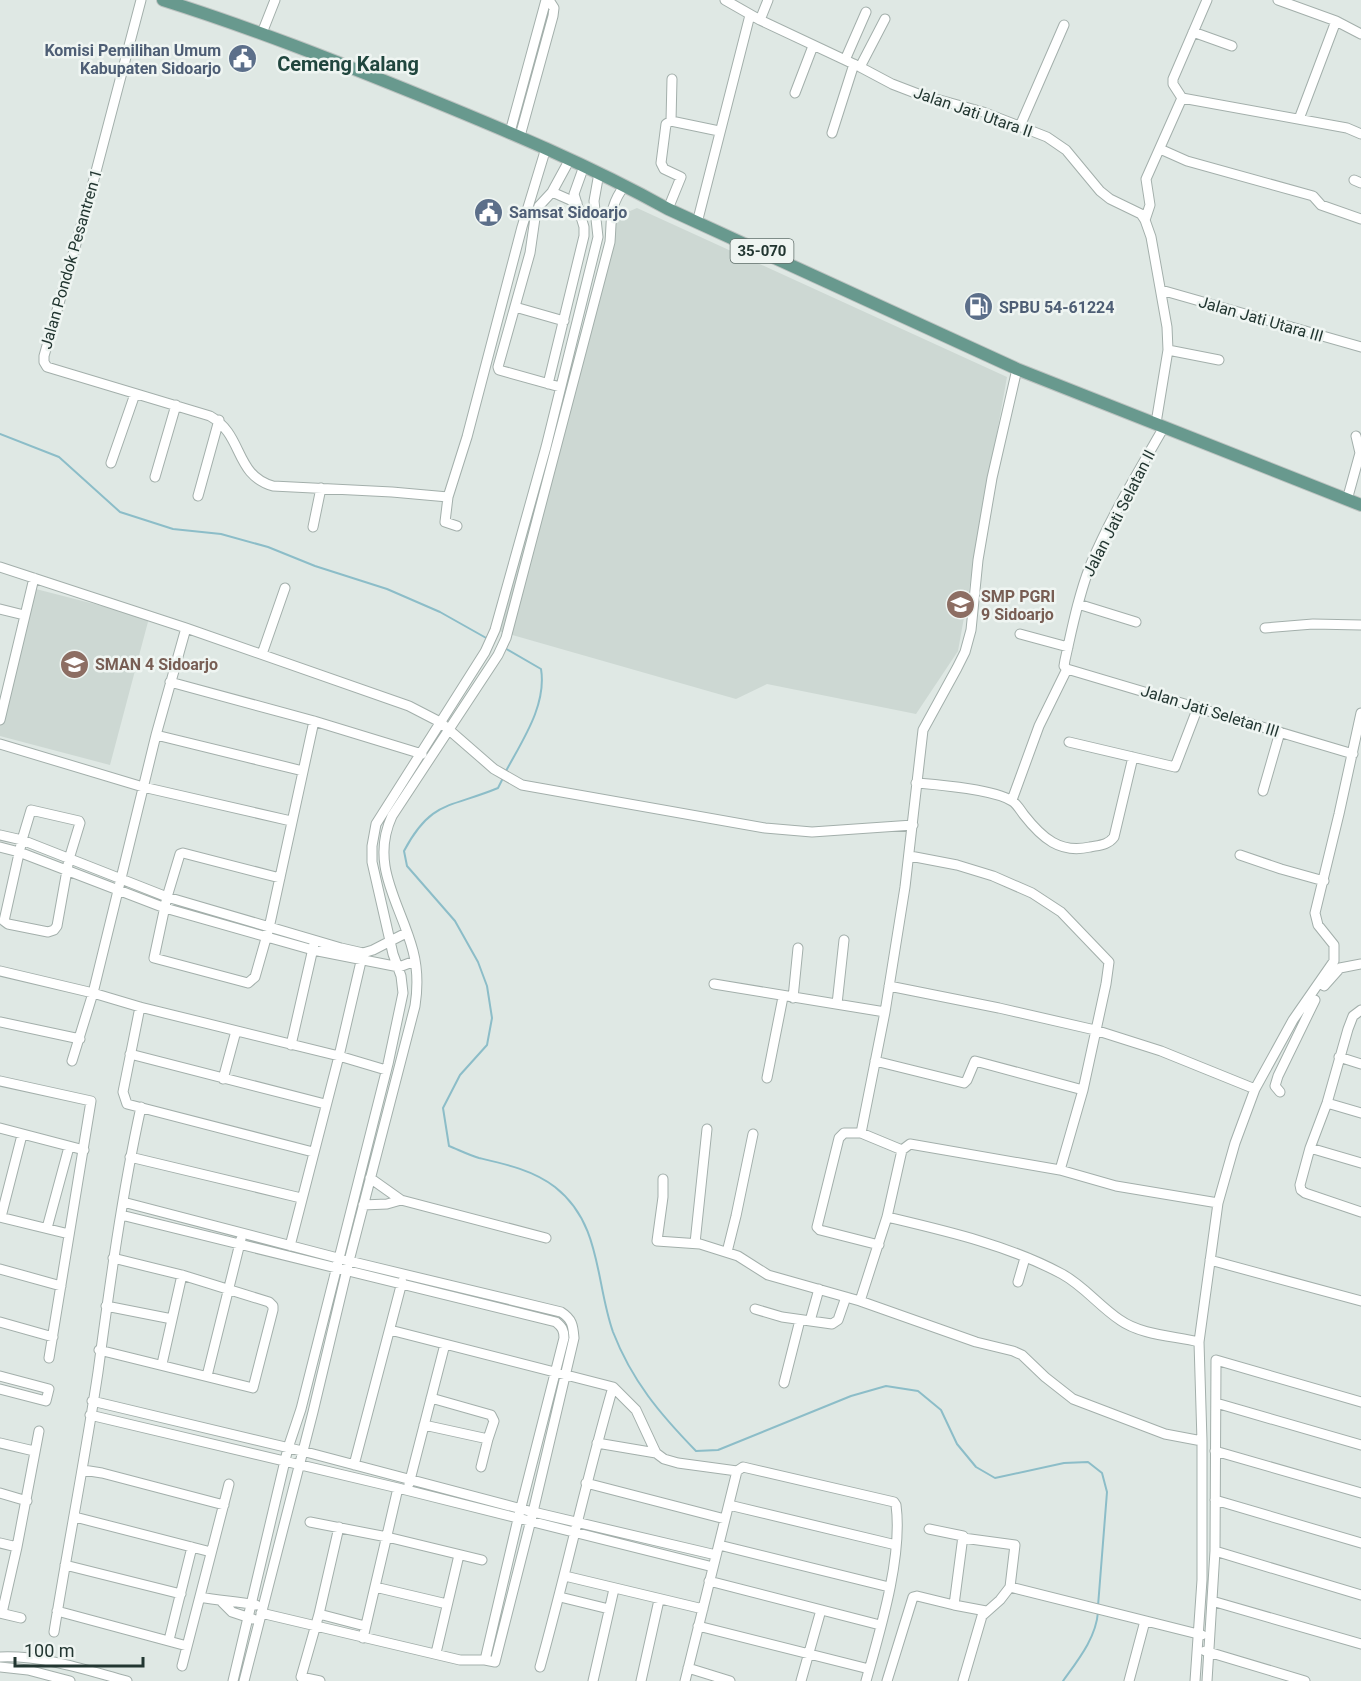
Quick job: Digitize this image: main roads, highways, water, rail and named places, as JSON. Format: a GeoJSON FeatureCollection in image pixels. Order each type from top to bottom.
{"type":"FeatureCollection","features":[{"type":"Feature","properties":{"kind":"main road","name":"35-070"},"geometry":{"type":"LineString","coordinates":[[163,0],[332,59],[515,134],[625,185],[668,209],[1017,369],[1361,505]]}},
{"type":"Feature","properties":{"kind":"waterway"},"geometry":{"type":"LineString","coordinates":[[0,434],[59,457],[120,512],[173,529],[221,534],[268,547],[315,566],[387,589],[440,612],[488,639]]}},
{"type":"Feature","properties":{"kind":"waterway"},"geometry":{"type":"LineString","coordinates":[[503,647],[541,669],[542,682],[532,722],[506,771]]}},
{"type":"Feature","properties":{"kind":"waterway"},"geometry":{"type":"LineString","coordinates":[[504,776],[498,788],[454,803],[433,814],[423,822],[404,851],[407,866],[455,921],[478,962],[487,986],[492,1018],[487,1045],[460,1075],[443,1108],[449,1146],[475,1157],[518,1168],[538,1176],[555,1187],[570,1202],[589,1236],[607,1313],[629,1366],[648,1396],[696,1451],[718,1450],[851,1396],[886,1386],[918,1391],[941,1410],[957,1444],[976,1467],[995,1478],[1064,1463],[1088,1462],[1102,1473],[1107,1492],[1098,1606]]}},
{"type":"Feature","properties":{"kind":"waterway"},"geometry":{"type":"LineString","coordinates":[[1063,1681],[1090,1640],[1098,1612]]}},
{"type":"Feature","properties":{"kind":"place","name":"Komisi Pemilihan Umum Kabupaten Sidoarjo"},"geometry":{"type":"Point","coordinates":[242,59]}},
{"type":"Feature","properties":{"kind":"place","name":"Samsat Sidoarjo"},"geometry":{"type":"Point","coordinates":[488,212]}},
{"type":"Feature","properties":{"kind":"place","name":"SPBU 54-61224"},"geometry":{"type":"Point","coordinates":[978,307]}},
{"type":"Feature","properties":{"kind":"place","name":"SMP PGRI 9 Sidoarjo"},"geometry":{"type":"Point","coordinates":[960,605]}},
{"type":"Feature","properties":{"kind":"place","name":"SMAN 4 Sidoarjo"},"geometry":{"type":"Point","coordinates":[74,664]}},
{"type":"Feature","properties":{"kind":"district","name":"Cemeng Kalang"},"geometry":{"type":"Point","coordinates":[348,64]}}]}
